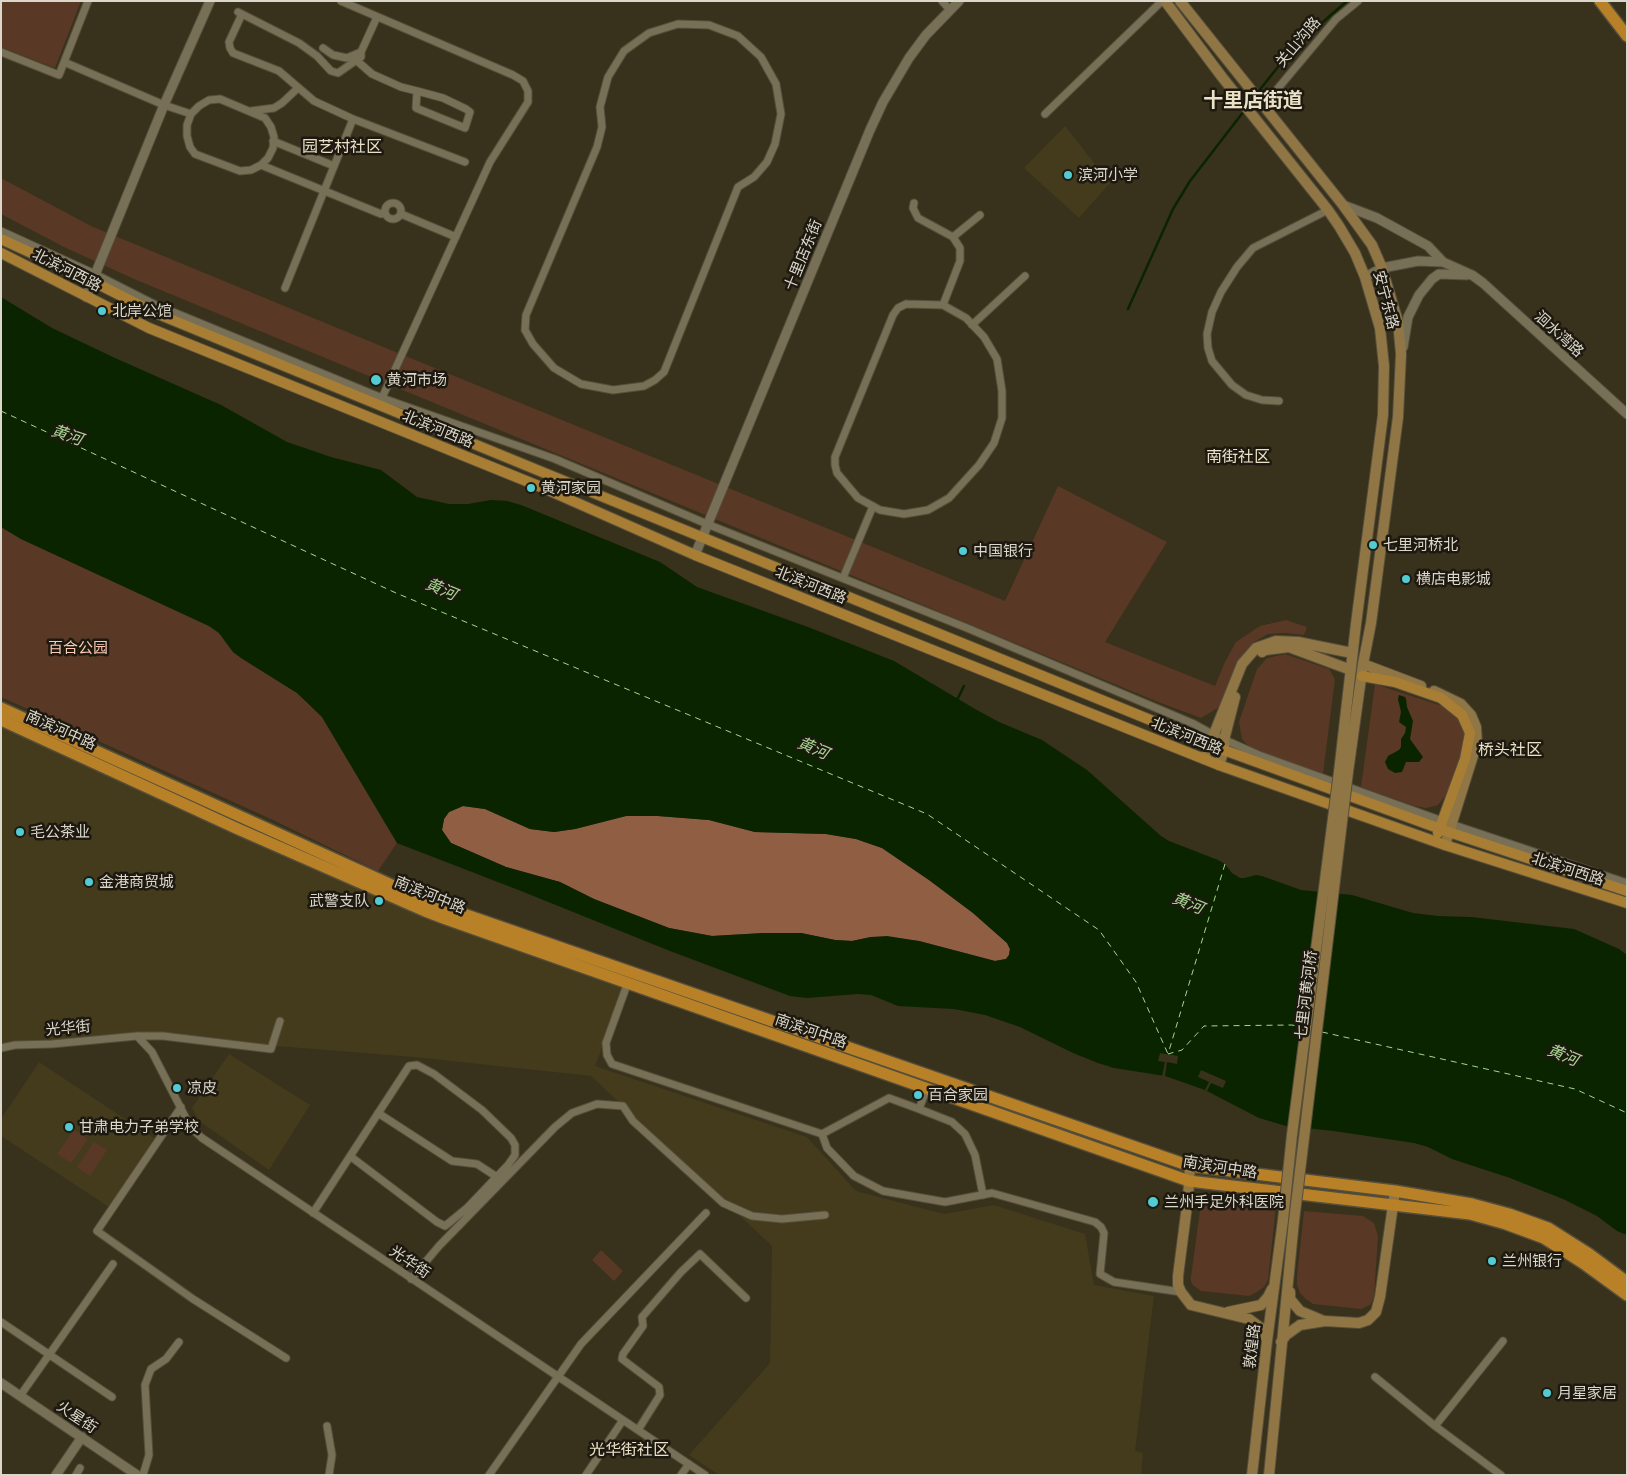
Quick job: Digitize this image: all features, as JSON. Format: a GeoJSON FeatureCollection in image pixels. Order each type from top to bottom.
{"type":"FeatureCollection","features":[{"type":"Feature","properties":{"kind":"highway"},"geometry":{"type":"LineString","coordinates":[[1600,1],[1627,36]]}},
{"type":"Feature","properties":{"kind":"highway","name":"南滨河中路"},"geometry":{"type":"LineString","coordinates":[[1,708],[429,902],[1190,1166],[1395,1191],[1472,1204],[1509,1214],[1548,1228],[1589,1254],[1627,1282]]}},
{"type":"Feature","properties":{"kind":"highway","name":"南滨河中路"},"geometry":{"type":"LineString","coordinates":[[1,720],[238,829],[425,911],[1189,1181],[1470,1214],[1506,1224],[1544,1238],[1627,1295]]}},
{"type":"Feature","properties":{"kind":"main road","name":"安宁东路"},"geometry":{"type":"LineString","coordinates":[[1164,1],[1246,108],[1328,210],[1354,253],[1365,277],[1380,328],[1384,366],[1383,415],[1352,653],[1344,772]]}},
{"type":"Feature","properties":{"kind":"main road"},"geometry":{"type":"LineString","coordinates":[[1180,1],[1343,205],[1372,245],[1382,268],[1398,322],[1401,354],[1398,416],[1371,623],[1344,772]]}},
{"type":"Feature","properties":{"kind":"main road","name":"北滨河西路"},"geometry":{"type":"LineString","coordinates":[[1,239],[94,278],[153,312],[381,402],[702,537],[1224,745],[1627,891]]}},
{"type":"Feature","properties":{"kind":"main road","name":"北滨河西路"},"geometry":{"type":"LineString","coordinates":[[1,253],[149,328],[542,487],[696,555],[1219,765],[1440,843],[1627,903]]}},
{"type":"Feature","properties":{"kind":"main road"},"geometry":{"type":"LineString","coordinates":[[55,281],[69,284],[85,284],[94,278]]}},
{"type":"Feature","properties":{"kind":"main road"},"geometry":{"type":"LineString","coordinates":[[1204,759],[1242,664],[1256,648],[1276,641],[1291,641],[1352,653]]}},
{"type":"Feature","properties":{"kind":"main road"},"geometry":{"type":"LineString","coordinates":[[1219,765],[1231,707],[1247,664],[1266,650],[1288,647],[1351,670]]}},
{"type":"Feature","properties":{"kind":"main road"},"geometry":{"type":"LineString","coordinates":[[1363,664],[1447,696],[1461,704],[1471,715],[1476,727],[1477,742],[1471,767],[1440,843]]}},
{"type":"Feature","properties":{"kind":"main road"},"geometry":{"type":"LineString","coordinates":[[1362,676],[1395,682],[1441,698],[1462,715],[1470,733],[1465,759],[1446,826]]}},
{"type":"Feature","properties":{"kind":"main road","name":"七里河黄河桥"},"geometry":{"type":"LineString","coordinates":[[1283,1220],[1292,1136],[1344,772]]}},
{"type":"Feature","properties":{"kind":"main road","name":"七里河黄河桥"},"geometry":{"type":"LineString","coordinates":[[1294,1222],[1344,772]]}},
{"type":"Feature","properties":{"kind":"main road"},"geometry":{"type":"LineString","coordinates":[[1190,1166],[1178,1276],[1178,1285],[1181,1292],[1191,1304],[1249,1319],[1262,1328],[1267,1341]]}},
{"type":"Feature","properties":{"kind":"main road"},"geometry":{"type":"LineString","coordinates":[[1281,1342],[1286,1335],[1300,1325],[1325,1321],[1359,1323],[1368,1320],[1376,1312],[1380,1297],[1395,1191]]}},
{"type":"Feature","properties":{"kind":"main road","name":"敦煌路"},"geometry":{"type":"LineString","coordinates":[[1252,1475],[1283,1220]]}},
{"type":"Feature","properties":{"kind":"main road","name":"敦煌路"},"geometry":{"type":"LineString","coordinates":[[1269,1475],[1281,1342],[1290,1278],[1294,1222]]}},
{"type":"Feature","properties":{"kind":"main road"},"geometry":{"type":"LineString","coordinates":[[1290,1278],[1290,1299],[1300,1311],[1325,1321]]}},
{"type":"Feature","properties":{"kind":"main road"},"geometry":{"type":"LineString","coordinates":[[1227,1312],[1261,1305],[1268,1297],[1275,1282]]}},
{"type":"Feature","properties":{"kind":"street"},"geometry":{"type":"LineString","coordinates":[[1,52],[59,75],[88,1]]}},
{"type":"Feature","properties":{"kind":"street"},"geometry":{"type":"LineString","coordinates":[[86,297],[164,105],[210,1]]}},
{"type":"Feature","properties":{"kind":"street"},"geometry":{"type":"LineString","coordinates":[[340,1],[513,74],[523,81],[528,91],[528,102],[490,162],[381,402],[555,459],[707,524],[1047,661],[1194,724],[1212,739]]}},
{"type":"Feature","properties":{"kind":"street"},"geometry":{"type":"LineString","coordinates":[[942,1],[950,10]]}},
{"type":"Feature","properties":{"kind":"street","name":"十里店东街"},"geometry":{"type":"LineString","coordinates":[[696,555],[707,524],[883,102],[909,58],[926,35],[959,1]]}},
{"type":"Feature","properties":{"kind":"street"},"geometry":{"type":"LineString","coordinates":[[1045,114],[1164,1]]}},
{"type":"Feature","properties":{"kind":"street","name":"关山沟路"},"geometry":{"type":"LineString","coordinates":[[1258,98],[1336,19],[1358,1]]}},
{"type":"Feature","properties":{"kind":"street"},"geometry":{"type":"LineString","coordinates":[[377,17],[361,57],[338,73],[331,71],[317,56],[299,43],[240,13],[229,42],[230,48],[233,53],[279,72],[314,101],[465,162]]}},
{"type":"Feature","properties":{"kind":"street"},"geometry":{"type":"LineString","coordinates":[[678,24],[709,25],[738,36],[761,57],[776,84],[781,114],[775,144],[767,162],[754,176],[738,187],[664,372],[644,386],[613,390],[582,384],[554,368],[528,338],[524,322],[530,307],[597,147],[602,127],[600,107],[608,77],[624,51],[649,33],[678,24]]}},
{"type":"Feature","properties":{"kind":"street"},"geometry":{"type":"LineString","coordinates":[[323,48],[333,55],[347,58],[362,52]]}},
{"type":"Feature","properties":{"kind":"street"},"geometry":{"type":"LineString","coordinates":[[356,60],[372,74],[401,86],[442,98],[466,109],[470,112],[464,128],[416,108],[417,91]]}},
{"type":"Feature","properties":{"kind":"street"},"geometry":{"type":"LineString","coordinates":[[64,62],[164,105],[191,114]]}},
{"type":"Feature","properties":{"kind":"street"},"geometry":{"type":"LineString","coordinates":[[250,112],[274,108],[298,88]]}},
{"type":"Feature","properties":{"kind":"street"},"geometry":{"type":"LineString","coordinates":[[220,99],[265,118],[271,127],[273,148],[261,166],[251,170],[240,171],[195,154],[190,147],[187,136],[187,125],[191,114],[209,100],[220,99]]}},
{"type":"Feature","properties":{"kind":"street"},"geometry":{"type":"LineString","coordinates":[[285,288],[353,118]]}},
{"type":"Feature","properties":{"kind":"street"},"geometry":{"type":"LineString","coordinates":[[273,141],[334,166]]}},
{"type":"Feature","properties":{"kind":"street"},"geometry":{"type":"LineString","coordinates":[[261,166],[381,214],[385,213],[393,219],[399,217],[402,208],[394,202],[388,204],[385,213]]}},
{"type":"Feature","properties":{"kind":"street"},"geometry":{"type":"LineString","coordinates":[[914,203],[918,218],[953,237],[960,248],[960,261],[943,305]]}},
{"type":"Feature","properties":{"kind":"street","name":"洄水湾路"},"geometry":{"type":"LineString","coordinates":[[1343,205],[1377,218],[1428,246],[1444,262],[1472,275],[1483,283],[1627,414]]}},
{"type":"Feature","properties":{"kind":"street"},"geometry":{"type":"LineString","coordinates":[[1279,402],[1262,400],[1246,395],[1232,385],[1212,361],[1208,348],[1207,334],[1212,312],[1221,292],[1237,267],[1253,248],[1328,210]]}},
{"type":"Feature","properties":{"kind":"street"},"geometry":{"type":"LineString","coordinates":[[401,214],[456,236]]}},
{"type":"Feature","properties":{"kind":"street"},"geometry":{"type":"LineString","coordinates":[[953,237],[980,215]]}},
{"type":"Feature","properties":{"kind":"street"},"geometry":{"type":"LineString","coordinates":[[1,231],[94,278]]}},
{"type":"Feature","properties":{"kind":"street","name":"洄水湾路"},"geometry":{"type":"LineString","coordinates":[[1365,277],[1382,268],[1418,261],[1444,262]]}},
{"type":"Feature","properties":{"kind":"street"},"geometry":{"type":"LineString","coordinates":[[1401,354],[1408,317],[1419,295],[1432,279],[1439,274],[1472,275]]}},
{"type":"Feature","properties":{"kind":"street"},"geometry":{"type":"LineString","coordinates":[[972,325],[1025,276]]}},
{"type":"Feature","properties":{"kind":"street"},"geometry":{"type":"LineString","coordinates":[[906,304],[943,305],[966,318],[972,325],[984,336],[997,359],[1002,391],[1002,418],[994,443],[980,465],[949,498],[928,510],[904,514],[880,510],[858,498],[837,473],[835,456],[898,308],[906,304]]}},
{"type":"Feature","properties":{"kind":"street"},"geometry":{"type":"LineString","coordinates":[[844,578],[873,506]]}},
{"type":"Feature","properties":{"kind":"street"},"geometry":{"type":"LineString","coordinates":[[1446,826],[1627,883]]}},
{"type":"Feature","properties":{"kind":"street"},"geometry":{"type":"LineString","coordinates":[[628,982],[606,1043],[607,1055],[612,1064],[822,1134],[889,1098],[952,1122],[965,1134],[976,1155],[983,1195]]}},
{"type":"Feature","properties":{"kind":"street","name":"光华街"},"geometry":{"type":"LineString","coordinates":[[1,1048],[15,1045],[52,1044],[137,1036],[163,1036],[271,1048],[280,1021]]}},
{"type":"Feature","properties":{"kind":"street","name":"光华街"},"geometry":{"type":"LineString","coordinates":[[137,1036],[152,1052],[191,1128],[202,1138],[705,1475]]}},
{"type":"Feature","properties":{"kind":"street"},"geometry":{"type":"LineString","coordinates":[[313,1213],[350,1156],[378,1113],[409,1066],[417,1065],[434,1074],[482,1110],[511,1138],[515,1145],[514,1155],[497,1177],[467,1208],[445,1226],[436,1222],[350,1156]]}},
{"type":"Feature","properties":{"kind":"street"},"geometry":{"type":"LineString","coordinates":[[920,1109],[927,1088]]}},
{"type":"Feature","properties":{"kind":"street"},"geometry":{"type":"LineString","coordinates":[[411,1279],[439,1246],[555,1127],[572,1113],[597,1104],[623,1106],[633,1121],[723,1202],[752,1216],[782,1219],[825,1215]]}},
{"type":"Feature","properties":{"kind":"street"},"geometry":{"type":"LineString","coordinates":[[181,1107],[97,1231],[193,1299],[286,1358]]}},
{"type":"Feature","properties":{"kind":"street"},"geometry":{"type":"LineString","coordinates":[[378,1113],[452,1161],[477,1164],[497,1177]]}},
{"type":"Feature","properties":{"kind":"street"},"geometry":{"type":"LineString","coordinates":[[822,1134],[827,1148],[854,1176],[883,1191],[945,1202],[992,1193],[1095,1222],[1104,1233],[1100,1274],[1114,1282],[1181,1292]]}},
{"type":"Feature","properties":{"kind":"street"},"geometry":{"type":"LineString","coordinates":[[489,1475],[581,1344],[706,1213]]}},
{"type":"Feature","properties":{"kind":"street"},"geometry":{"type":"LineString","coordinates":[[638,1430],[660,1395],[659,1387],[622,1358],[643,1326],[642,1317],[681,1272],[700,1254],[746,1298]]}},
{"type":"Feature","properties":{"kind":"street"},"geometry":{"type":"LineString","coordinates":[[20,1396],[113,1264]]}},
{"type":"Feature","properties":{"kind":"street"},"geometry":{"type":"LineString","coordinates":[[1,1322],[112,1397]]}},
{"type":"Feature","properties":{"kind":"street"},"geometry":{"type":"LineString","coordinates":[[1435,1426],[1503,1341]]}},
{"type":"Feature","properties":{"kind":"street"},"geometry":{"type":"LineString","coordinates":[[143,1475],[150,1455],[145,1385],[151,1369],[166,1359],[179,1342]]}},
{"type":"Feature","properties":{"kind":"street"},"geometry":{"type":"LineString","coordinates":[[1375,1377],[1435,1426],[1500,1475]]}},
{"type":"Feature","properties":{"kind":"street","name":"火星街"},"geometry":{"type":"LineString","coordinates":[[1,1382],[137,1475]]}},
{"type":"Feature","properties":{"kind":"street"},"geometry":{"type":"LineString","coordinates":[[586,1475],[623,1420]]}},
{"type":"Feature","properties":{"kind":"street"},"geometry":{"type":"LineString","coordinates":[[327,1426],[332,1455],[329,1475]]}},
{"type":"Feature","properties":{"kind":"street"},"geometry":{"type":"LineString","coordinates":[[56,1475],[82,1437]]}},
{"type":"Feature","properties":{"kind":"street"},"geometry":{"type":"LineString","coordinates":[[681,1475],[689,1464]]}},
{"type":"Feature","properties":{"kind":"street"},"geometry":{"type":"LineString","coordinates":[[76,1475],[80,1468]]}},
{"type":"Feature","properties":{"kind":"shaded area","name":"滨河小学"},"geometry":{"type":"Polygon","coordinates":[[[1065,126],[1110,183],[1079,218],[1024,168],[1065,126]]]}},
{"type":"Feature","properties":{"kind":"shaded area"},"geometry":{"type":"Polygon","coordinates":[[[1,718],[628,982],[595,1066],[807,1137],[856,1191],[944,1214],[994,1205],[1085,1234],[1094,1285],[1154,1296],[1135,1451],[1143,1453],[1141,1475],[719,1475],[689,1455],[770,1363],[772,1246],[591,1076],[414,1057],[163,1037],[1,1046],[1,718]]]}},
{"type":"Feature","properties":{"kind":"shaded area"},"geometry":{"type":"Polygon","coordinates":[[[463,806],[485,809],[530,829],[554,832],[575,829],[626,816],[658,816],[709,820],[755,832],[826,834],[856,839],[882,848],[973,913],[1007,943],[1010,949],[1009,955],[1006,959],[995,961],[919,941],[871,937],[852,941],[835,940],[801,933],[712,936],[669,928],[594,899],[560,882],[506,867],[451,843],[442,830],[444,819],[449,812],[463,806]]]}},
{"type":"Feature","properties":{"kind":"shaded area"},"geometry":{"type":"Polygon","coordinates":[[[229,1054],[310,1105],[269,1170],[199,1121],[192,1108],[229,1054]]]}},
{"type":"Feature","properties":{"kind":"shaded area","name":"甘肃电力子弟学校"},"geometry":{"type":"Polygon","coordinates":[[[39,1062],[154,1138],[109,1207],[1,1136],[1,1119],[39,1062]]]}},
{"type":"Feature","properties":{"kind":"green space"},"geometry":{"type":"Polygon","coordinates":[[[1,1],[81,1],[55,68],[1,47],[1,1]]]}},
{"type":"Feature","properties":{"kind":"green space"},"geometry":{"type":"Polygon","coordinates":[[[1,178],[91,226],[1005,601],[1058,486],[1167,542],[1105,642],[1215,686],[1236,642],[1260,626],[1286,620],[1307,627],[1304,635],[1268,634],[1254,642],[1242,655],[1232,674],[1221,706],[1201,718],[1158,702],[134,279],[64,247],[1,214],[1,178]]]}},
{"type":"Feature","properties":{"kind":"green space","name":"百合公园"},"geometry":{"type":"Polygon","coordinates":[[[1,527],[21,539],[209,626],[219,633],[233,652],[297,693],[310,704],[322,717],[397,843],[378,871],[273,820],[1,697],[1,527]]]}},
{"type":"Feature","properties":{"kind":"green space"},"geometry":{"type":"Polygon","coordinates":[[[1285,654],[1329,669],[1335,679],[1323,774],[1250,748],[1242,739],[1239,722],[1257,669],[1267,658],[1285,654]]]}},
{"type":"Feature","properties":{"kind":"green space"},"geometry":{"type":"Polygon","coordinates":[[[1375,684],[1448,708],[1464,725],[1466,736],[1463,750],[1450,790],[1438,805],[1426,808],[1415,806],[1361,787],[1375,684]]]}},
{"type":"Feature","properties":{"kind":"green space"},"geometry":{"type":"Polygon","coordinates":[[[74,1130],[88,1139],[71,1163],[57,1154],[74,1130]]]}},
{"type":"Feature","properties":{"kind":"green space"},"geometry":{"type":"Polygon","coordinates":[[[94,1142],[107,1150],[90,1176],[77,1167],[94,1142]]]}},
{"type":"Feature","properties":{"kind":"green space"},"geometry":{"type":"Polygon","coordinates":[[[1217,1199],[1276,1206],[1268,1280],[1264,1287],[1249,1296],[1201,1291],[1191,1281],[1200,1210],[1210,1201],[1217,1199]]]}},
{"type":"Feature","properties":{"kind":"green space"},"geometry":{"type":"Polygon","coordinates":[[[1304,1211],[1363,1216],[1374,1223],[1378,1236],[1374,1297],[1370,1305],[1361,1309],[1313,1304],[1300,1293],[1297,1285],[1297,1276],[1304,1211]]]}},
{"type":"Feature","properties":{"kind":"green space"},"geometry":{"type":"Polygon","coordinates":[[[601,1250],[623,1271],[614,1281],[592,1260],[601,1250]]]}},
{"type":"Feature","properties":{"kind":"water","name":"黄河"},"geometry":{"type":"Polygon","coordinates":[[[1,297],[52,328],[221,405],[287,442],[331,457],[381,470],[417,497],[449,504],[468,504],[491,500],[507,501],[521,505],[660,562],[697,587],[808,627],[894,661],[999,722],[1042,740],[1087,770],[1161,836],[1169,841],[1218,860],[1240,878],[1256,875],[1262,876],[1301,890],[1352,895],[1413,913],[1471,917],[1574,929],[1619,949],[1627,955],[1627,1235],[1617,1231],[1597,1216],[1563,1199],[1510,1178],[1452,1159],[1428,1147],[1414,1143],[1334,1131],[1286,1126],[1259,1118],[1205,1090],[1165,1076],[1114,1068],[1098,1063],[1020,1027],[985,1015],[954,1009],[898,1006],[871,995],[858,994],[807,998],[790,996],[670,951],[397,843],[322,717],[297,693],[233,652],[219,633],[209,626],[21,539],[1,527],[1,297]],[[463,806],[449,812],[444,819],[442,830],[451,843],[506,867],[560,882],[594,899],[669,928],[712,936],[801,933],[835,940],[852,941],[887,936],[919,941],[995,961],[1006,959],[1009,955],[1010,949],[1007,943],[973,913],[882,848],[856,839],[826,834],[755,832],[709,820],[658,816],[626,816],[575,829],[554,832],[530,829],[485,809],[463,806]]]}},
{"type":"Feature","properties":{"kind":"water"},"geometry":{"type":"Polygon","coordinates":[[[1399,695],[1405,697],[1413,721],[1410,739],[1423,757],[1419,762],[1406,762],[1402,772],[1395,773],[1388,769],[1385,762],[1388,756],[1399,750],[1401,739],[1405,733],[1406,727],[1399,722],[1401,712],[1399,695]]]}},
{"type":"Feature","properties":{"kind":"pier"},"geometry":{"type":"Polygon","coordinates":[[[1160,1053],[1178,1056],[1177,1064],[1167,1062],[1165,1076],[1162,1076],[1165,1062],[1158,1061],[1160,1053]]]}},
{"type":"Feature","properties":{"kind":"pier"},"geometry":{"type":"Polygon","coordinates":[[[1201,1070],[1226,1081],[1223,1088],[1211,1083],[1207,1091],[1205,1090],[1209,1082],[1198,1077],[1201,1070]]]}},
{"type":"Feature","properties":{"kind":"waterway"},"geometry":{"type":"LineString","coordinates":[[1258,92],[1293,48],[1347,1]]}},
{"type":"Feature","properties":{"kind":"waterway"},"geometry":{"type":"LineString","coordinates":[[1128,309],[1173,209],[1190,181],[1244,111]]}},
{"type":"Feature","properties":{"kind":"waterway"},"geometry":{"type":"LineString","coordinates":[[957,700],[964,686]]}},
{"type":"Feature","properties":{"kind":"ferry route"},"geometry":{"type":"LineString","coordinates":[[1,411],[396,593],[927,814],[1099,930],[1136,982],[1168,1054]]}},
{"type":"Feature","properties":{"kind":"ferry route"},"geometry":{"type":"LineString","coordinates":[[1225,864],[1168,1054],[1182,1050],[1204,1026],[1292,1025],[1301,1027]]}},
{"type":"Feature","properties":{"kind":"ferry route"},"geometry":{"type":"LineString","coordinates":[[1322,1032],[1575,1089],[1627,1113]]}},
{"type":"Feature","properties":{"kind":"place","name":"滨河小学"},"geometry":{"type":"Point","coordinates":[1068,175]}},
{"type":"Feature","properties":{"kind":"place","name":"北岸公馆"},"geometry":{"type":"Point","coordinates":[102,311]}},
{"type":"Feature","properties":{"kind":"place","name":"黄河市场"},"geometry":{"type":"Point","coordinates":[376,380]}},
{"type":"Feature","properties":{"kind":"place","name":"黄河家园"},"geometry":{"type":"Point","coordinates":[531,488]}},
{"type":"Feature","properties":{"kind":"place","name":"七里河桥北"},"geometry":{"type":"Point","coordinates":[1373,545]}},
{"type":"Feature","properties":{"kind":"place","name":"中国银行"},"geometry":{"type":"Point","coordinates":[963,551]}},
{"type":"Feature","properties":{"kind":"place","name":"横店电影城"},"geometry":{"type":"Point","coordinates":[1406,579]}},
{"type":"Feature","properties":{"kind":"place","name":"毛公茶业"},"geometry":{"type":"Point","coordinates":[20,832]}},
{"type":"Feature","properties":{"kind":"place","name":"金港商贸城"},"geometry":{"type":"Point","coordinates":[89,882]}},
{"type":"Feature","properties":{"kind":"place","name":"武警支队"},"geometry":{"type":"Point","coordinates":[379,901]}},
{"type":"Feature","properties":{"kind":"place","name":"凉皮"},"geometry":{"type":"Point","coordinates":[177,1088]}},
{"type":"Feature","properties":{"kind":"place","name":"百合家园"},"geometry":{"type":"Point","coordinates":[918,1095]}},
{"type":"Feature","properties":{"kind":"place","name":"甘肃电力子弟学校"},"geometry":{"type":"Point","coordinates":[69,1127]}},
{"type":"Feature","properties":{"kind":"place","name":"兰州手足外科医院"},"geometry":{"type":"Point","coordinates":[1153,1202]}},
{"type":"Feature","properties":{"kind":"place","name":"兰州银行"},"geometry":{"type":"Point","coordinates":[1492,1261]}},
{"type":"Feature","properties":{"kind":"place","name":"月星家居"},"geometry":{"type":"Point","coordinates":[1547,1393]}},
{"type":"Feature","properties":{"kind":"district","name":"十里店街道"},"geometry":{"type":"Point","coordinates":[1253,100]}},
{"type":"Feature","properties":{"kind":"district","name":"园艺村社区"},"geometry":{"type":"Point","coordinates":[342,147]}},
{"type":"Feature","properties":{"kind":"district","name":"南街社区"},"geometry":{"type":"Point","coordinates":[1238,457]}},
{"type":"Feature","properties":{"kind":"district","name":"桥头社区"},"geometry":{"type":"Point","coordinates":[1510,750]}},
{"type":"Feature","properties":{"kind":"district","name":"光华街社区"},"geometry":{"type":"Point","coordinates":[629,1450]}}]}
